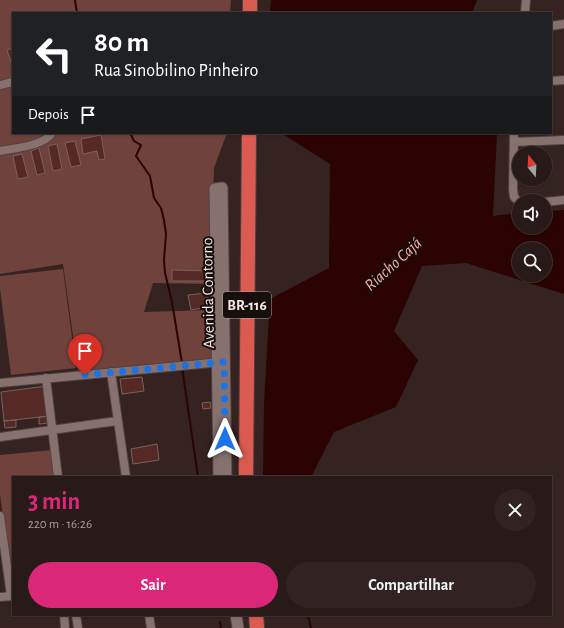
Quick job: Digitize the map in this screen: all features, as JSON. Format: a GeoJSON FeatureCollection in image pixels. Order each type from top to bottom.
{"type":"FeatureCollection","features":[{"type":"Feature","properties":{"kind":"highway"},"geometry":{"type":"LineString","coordinates":[[250,0],[250,12]]}},
{"type":"Feature","properties":{"kind":"highway","name":"BR-116"},"geometry":{"type":"LineString","coordinates":[[246,476],[249,134]]}},
{"type":"Feature","properties":{"kind":"highway"},"geometry":{"type":"LineString","coordinates":[[256,616],[257,628]]}},
{"type":"Feature","properties":{"kind":"street"},"geometry":{"type":"LineString","coordinates":[[526,0],[526,12]]}},
{"type":"Feature","properties":{"kind":"street"},"geometry":{"type":"LineString","coordinates":[[552,26],[564,24]]}},
{"type":"Feature","properties":{"kind":"street"},"geometry":{"type":"LineString","coordinates":[[552,81],[564,80]]}},
{"type":"Feature","properties":{"kind":"street"},"geometry":{"type":"LineString","coordinates":[[0,85],[12,82]]}},
{"type":"Feature","properties":{"kind":"street"},"geometry":{"type":"LineString","coordinates":[[0,151],[42,142],[50,137],[52,134]]}},
{"type":"Feature","properties":{"kind":"street"},"geometry":{"type":"LineString","coordinates":[[514,134],[514,194]]}},
{"type":"Feature","properties":{"kind":"street"},"geometry":{"type":"LineString","coordinates":[[514,142],[564,140]]}},
{"type":"Feature","properties":{"kind":"street"},"geometry":{"type":"LineString","coordinates":[[215,189],[220,273],[221,362],[219,476]]}},
{"type":"Feature","properties":{"kind":"street"},"geometry":{"type":"LineString","coordinates":[[552,201],[564,200]]}},
{"type":"Feature","properties":{"kind":"street"},"geometry":{"type":"LineString","coordinates":[[0,383],[221,362]]}},
{"type":"Feature","properties":{"kind":"street","name":"Avenida Contorno"},"geometry":{"type":"LineString","coordinates":[[221,362],[226,476]]}},
{"type":"Feature","properties":{"kind":"street"},"geometry":{"type":"LineString","coordinates":[[111,372],[126,476]]}},
{"type":"Feature","properties":{"kind":"street"},"geometry":{"type":"LineString","coordinates":[[46,378],[58,476]]}},
{"type":"Feature","properties":{"kind":"street"},"geometry":{"type":"LineString","coordinates":[[0,437],[117,421]]}},
{"type":"Feature","properties":{"kind":"street"},"geometry":{"type":"LineString","coordinates":[[0,516],[12,596],[0,597]]}},
{"type":"Feature","properties":{"kind":"street"},"geometry":{"type":"LineString","coordinates":[[64,616],[66,628]]}},
{"type":"Feature","properties":{"kind":"street"},"geometry":{"type":"LineString","coordinates":[[76,616],[78,628]]}},
{"type":"Feature","properties":{"kind":"street"},"geometry":{"type":"LineString","coordinates":[[149,616],[151,628]]}},
{"type":"Feature","properties":{"kind":"street"},"geometry":{"type":"LineString","coordinates":[[230,616],[231,628]]}},
{"type":"Feature","properties":{"kind":"street"},"geometry":{"type":"LineString","coordinates":[[236,616],[238,628]]}},
{"type":"Feature","properties":{"kind":"shaded area"},"geometry":{"type":"Polygon","coordinates":[[[0,0],[231,0],[230,12],[12,12],[12,134],[227,134],[214,168],[210,284],[153,283],[144,312],[211,310],[213,360],[78,372],[63,264],[0,274],[0,0]]]}},
{"type":"Feature","properties":{"kind":"shaded area"},"geometry":{"type":"Polygon","coordinates":[[[63,269],[76,368],[11,375],[0,288],[0,276],[63,269]]]}},
{"type":"Feature","properties":{"kind":"shaded area"},"geometry":{"type":"Polygon","coordinates":[[[52,450],[55,476],[12,476],[12,585],[0,494],[0,455],[52,450]]]}},
{"type":"Feature","properties":{"kind":"water"},"geometry":{"type":"Polygon","coordinates":[[[271,0],[477,0],[472,12],[270,12],[271,0]]]}},
{"type":"Feature","properties":{"kind":"water"},"geometry":{"type":"Polygon","coordinates":[[[283,134],[497,134],[493,216],[512,214],[512,234],[552,234],[552,211],[564,210],[564,294],[526,282],[552,282],[552,242],[512,242],[512,278],[466,263],[422,266],[394,331],[418,360],[396,407],[334,432],[312,476],[263,476],[264,402],[270,299],[329,268],[330,164],[283,134]]]}},
{"type":"Feature","properties":{"kind":"building"},"geometry":{"type":"Polygon","coordinates":[[[12,48],[12,62],[11,62],[7,50],[12,48]]]}},
{"type":"Feature","properties":{"kind":"building"},"geometry":{"type":"Polygon","coordinates":[[[101,135],[105,159],[99,160],[97,151],[83,154],[81,139],[101,135]]]}},
{"type":"Feature","properties":{"kind":"building"},"geometry":{"type":"Polygon","coordinates":[[[75,141],[81,165],[71,167],[65,143],[75,141]]]}},
{"type":"Feature","properties":{"kind":"building"},"geometry":{"type":"Polygon","coordinates":[[[57,144],[62,169],[53,171],[48,146],[57,144]]]}},
{"type":"Feature","properties":{"kind":"building"},"geometry":{"type":"Polygon","coordinates":[[[39,148],[45,173],[37,175],[31,151],[39,148]]]}},
{"type":"Feature","properties":{"kind":"building"},"geometry":{"type":"Polygon","coordinates":[[[22,154],[28,177],[18,179],[13,156],[22,154]]]}},
{"type":"Feature","properties":{"kind":"building"},"geometry":{"type":"Polygon","coordinates":[[[172,270],[209,271],[209,281],[172,281],[172,270]]]}},
{"type":"Feature","properties":{"kind":"building"},"geometry":{"type":"Polygon","coordinates":[[[207,293],[209,307],[191,310],[188,295],[207,293]]]}},
{"type":"Feature","properties":{"kind":"building"},"geometry":{"type":"Polygon","coordinates":[[[142,377],[144,391],[122,394],[120,379],[142,377]]]}},
{"type":"Feature","properties":{"kind":"building"},"geometry":{"type":"Polygon","coordinates":[[[46,386],[50,416],[4,421],[1,392],[46,386]]]}},
{"type":"Feature","properties":{"kind":"building"},"geometry":{"type":"Polygon","coordinates":[[[210,402],[211,408],[203,409],[202,403],[210,402]]]}},
{"type":"Feature","properties":{"kind":"building"},"geometry":{"type":"Polygon","coordinates":[[[50,416],[51,423],[39,424],[39,417],[50,416]]]}},
{"type":"Feature","properties":{"kind":"building"},"geometry":{"type":"Polygon","coordinates":[[[16,420],[16,427],[5,428],[4,421],[16,420]]]}},
{"type":"Feature","properties":{"kind":"building"},"geometry":{"type":"Polygon","coordinates":[[[157,444],[159,460],[133,464],[131,449],[157,444]]]}},
{"type":"Feature","properties":{"kind":"waterway","name":"Riacho Cajá"},"geometry":{"type":"LineString","coordinates":[[75,0],[77,12]]}},
{"type":"Feature","properties":{"kind":"waterway","name":"Riacho Cajá"},"geometry":{"type":"LineString","coordinates":[[130,134],[134,141],[141,145],[136,156],[150,176],[154,198],[161,208],[164,220],[166,234],[164,260],[165,273],[172,302],[182,363]]}},
{"type":"Feature","properties":{"kind":"waterway","name":"Riacho Cajá"},"geometry":{"type":"LineString","coordinates":[[182,367],[198,476]]}},
{"type":"Feature","properties":{"kind":"waterway","name":"Riacho Cajá"},"geometry":{"type":"LineString","coordinates":[[308,616],[311,628]]}},
{"type":"Feature","properties":{"kind":"waterway","name":"Riacho Cajá"},"geometry":{"type":"LineString","coordinates":[[220,622],[221,628]]}},
{"type":"Feature","properties":{"kind":"route"},"geometry":{"type":"LineString","coordinates":[[85,375],[224,362],[225,439]]}}]}
